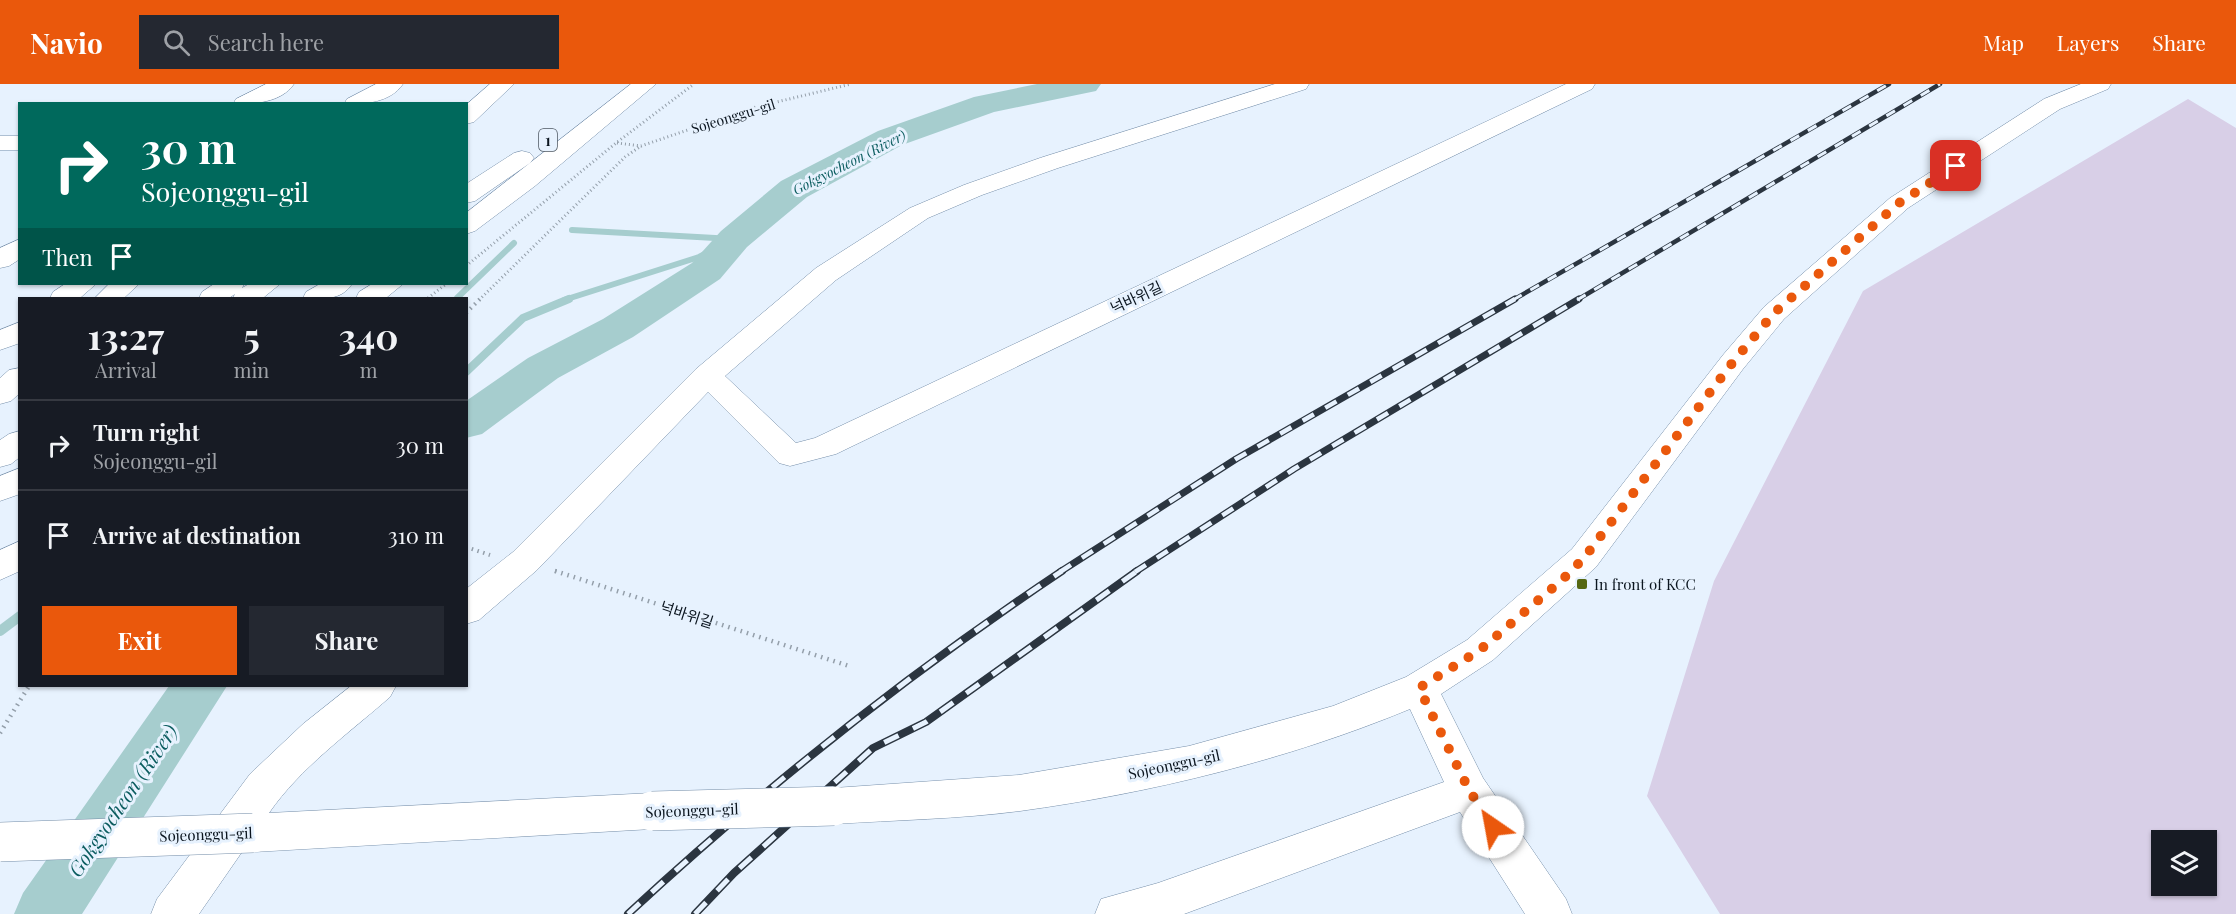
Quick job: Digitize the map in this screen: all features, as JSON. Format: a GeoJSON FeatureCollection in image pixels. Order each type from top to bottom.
{"type":"FeatureCollection","features":[{"type":"Feature","properties":{"kind":"main road"},"geometry":{"type":"LineString","coordinates":[[248,102],[283,84]]}},
{"type":"Feature","properties":{"kind":"main road"},"geometry":{"type":"LineString","coordinates":[[455,102],[475,84]]}},
{"type":"Feature","properties":{"kind":"main road"},"geometry":{"type":"LineString","coordinates":[[468,115],[503,84]]}},
{"type":"Feature","properties":{"kind":"main road","name":"1"},"geometry":{"type":"LineString","coordinates":[[468,195],[630,84]]}},
{"type":"Feature","properties":{"kind":"main road"},"geometry":{"type":"LineString","coordinates":[[468,224],[526,181],[645,84]]}},
{"type":"Feature","properties":{"kind":"main road"},"geometry":{"type":"LineString","coordinates":[[468,608],[525,561],[706,376],[826,274],[919,213],[973,190],[1049,163],[1299,84]]}},
{"type":"Feature","properties":{"kind":"main road","name":"넉바위길"},"geometry":{"type":"LineString","coordinates":[[706,376],[730,395],[790,455],[825,446],[1584,84]]}},
{"type":"Feature","properties":{"kind":"main road","name":"Sojeonggu-gil"},"geometry":{"type":"LineString","coordinates":[[0,842],[253,833],[652,811],[834,806],[1019,793],[1190,763],[1339,721],[1419,688],[1480,650],[1562,580],[1584,558],[1733,362],[1774,313],[1899,203],[2052,104],[2100,84]]}},
{"type":"Feature","properties":{"kind":"main road"},"geometry":{"type":"LineString","coordinates":[[354,102],[390,85]]}},
{"type":"Feature","properties":{"kind":"main road"},"geometry":{"type":"LineString","coordinates":[[360,102],[390,85]]}},
{"type":"Feature","properties":{"kind":"main road"},"geometry":{"type":"LineString","coordinates":[[0,143],[18,143]]}},
{"type":"Feature","properties":{"kind":"main road"},"geometry":{"type":"LineString","coordinates":[[0,260],[18,248]]}},
{"type":"Feature","properties":{"kind":"main road"},"geometry":{"type":"LineString","coordinates":[[64,297],[81,285]]}},
{"type":"Feature","properties":{"kind":"main road"},"geometry":{"type":"LineString","coordinates":[[109,297],[124,285]]}},
{"type":"Feature","properties":{"kind":"main road"},"geometry":{"type":"LineString","coordinates":[[213,297],[230,285]]}},
{"type":"Feature","properties":{"kind":"main road"},"geometry":{"type":"LineString","coordinates":[[247,297],[265,285]]}},
{"type":"Feature","properties":{"kind":"main road"},"geometry":{"type":"LineString","coordinates":[[318,297],[336,285]]}},
{"type":"Feature","properties":{"kind":"main road"},"geometry":{"type":"LineString","coordinates":[[370,297],[388,285]]}},
{"type":"Feature","properties":{"kind":"main road"},"geometry":{"type":"LineString","coordinates":[[0,341],[18,332]]}},
{"type":"Feature","properties":{"kind":"main road"},"geometry":{"type":"LineString","coordinates":[[0,394],[18,379]]}},
{"type":"Feature","properties":{"kind":"main road"},"geometry":{"type":"LineString","coordinates":[[0,456],[18,442]]}},
{"type":"Feature","properties":{"kind":"main road"},"geometry":{"type":"LineString","coordinates":[[0,480],[18,466]]}},
{"type":"Feature","properties":{"kind":"main road"},"geometry":{"type":"LineString","coordinates":[[0,490],[18,480]]}},
{"type":"Feature","properties":{"kind":"main road"},"geometry":{"type":"LineString","coordinates":[[0,567],[18,555]]}},
{"type":"Feature","properties":{"kind":"main road"},"geometry":{"type":"LineString","coordinates":[[173,914],[264,787],[317,736],[376,687]]}},
{"type":"Feature","properties":{"kind":"main road"},"geometry":{"type":"LineString","coordinates":[[1419,688],[1469,790],[1550,914]]}},
{"type":"Feature","properties":{"kind":"main road"},"geometry":{"type":"LineString","coordinates":[[1117,914],[1158,903],[1469,790]]}},
{"type":"Feature","properties":{"kind":"path"},"geometry":{"type":"LineString","coordinates":[[468,264],[616,143],[694,84]]}},
{"type":"Feature","properties":{"kind":"path","name":"Sojeonggu-gil"},"geometry":{"type":"LineString","coordinates":[[616,143],[641,146],[752,108],[851,84]]}},
{"type":"Feature","properties":{"kind":"path"},"geometry":{"type":"LineString","coordinates":[[468,311],[625,157],[641,146]]}},
{"type":"Feature","properties":{"kind":"path"},"geometry":{"type":"LineString","coordinates":[[429,297],[445,285]]}},
{"type":"Feature","properties":{"kind":"path","name":"넉바위길"},"geometry":{"type":"LineString","coordinates":[[525,561],[849,666]]}},
{"type":"Feature","properties":{"kind":"path"},"geometry":{"type":"LineString","coordinates":[[0,734],[28,687]]}},
{"type":"Feature","properties":{"kind":"shaded area"},"geometry":{"type":"Polygon","coordinates":[[[2188,99],[2236,128],[2236,914],[1720,914],[1647,796],[1714,581],[1863,291],[2188,99]]]}},
{"type":"Feature","properties":{"kind":"waterway","name":"Gokgyocheon (River)"},"geometry":{"type":"LineString","coordinates":[[468,422],[543,368],[618,328],[706,271],[734,239],[794,189],[890,138],[986,104],[1085,84]]}},
{"type":"Feature","properties":{"kind":"waterway"},"geometry":{"type":"LineString","coordinates":[[572,230],[733,239]]}},
{"type":"Feature","properties":{"kind":"waterway"},"geometry":{"type":"LineString","coordinates":[[564,300],[699,257],[734,239]]}},
{"type":"Feature","properties":{"kind":"waterway"},"geometry":{"type":"LineString","coordinates":[[458,297],[514,243]]}},
{"type":"Feature","properties":{"kind":"waterway"},"geometry":{"type":"LineString","coordinates":[[468,370],[523,318],[569,299]]}},
{"type":"Feature","properties":{"kind":"waterway"},"geometry":{"type":"LineString","coordinates":[[0,631],[18,618]]}},
{"type":"Feature","properties":{"kind":"waterway","name":"Gokgyocheon (River)"},"geometry":{"type":"LineString","coordinates":[[46,914],[198,687]]}},
{"type":"Feature","properties":{"kind":"railway"},"geometry":{"type":"LineString","coordinates":[[1513,300],[1889,84]]}},
{"type":"Feature","properties":{"kind":"railway"},"geometry":{"type":"LineString","coordinates":[[1577,300],[1940,84]]}},
{"type":"Feature","properties":{"kind":"railway"},"geometry":{"type":"LineString","coordinates":[[1060,572],[1236,459],[1515,299]]}},
{"type":"Feature","properties":{"kind":"railway"},"geometry":{"type":"LineString","coordinates":[[1135,572],[1294,469],[1579,299]]}},
{"type":"Feature","properties":{"kind":"railway"},"geometry":{"type":"LineString","coordinates":[[628,914],[679,867],[838,734],[948,650],[1062,571]]}},
{"type":"Feature","properties":{"kind":"railway"},"geometry":{"type":"LineString","coordinates":[[695,914],[734,873],[873,748],[926,722],[1137,571]]}},
{"type":"Feature","properties":{"kind":"place","name":"In front of KCC"},"geometry":{"type":"Point","coordinates":[1582,584]}},
{"type":"Feature","properties":{"kind":"route"},"geometry":{"type":"LineString","coordinates":[[1493,827],[1469,790],[1419,688],[1480,650],[1562,580],[1584,558],[1733,362],[1774,313],[1899,203],[1956,166]]}}]}
